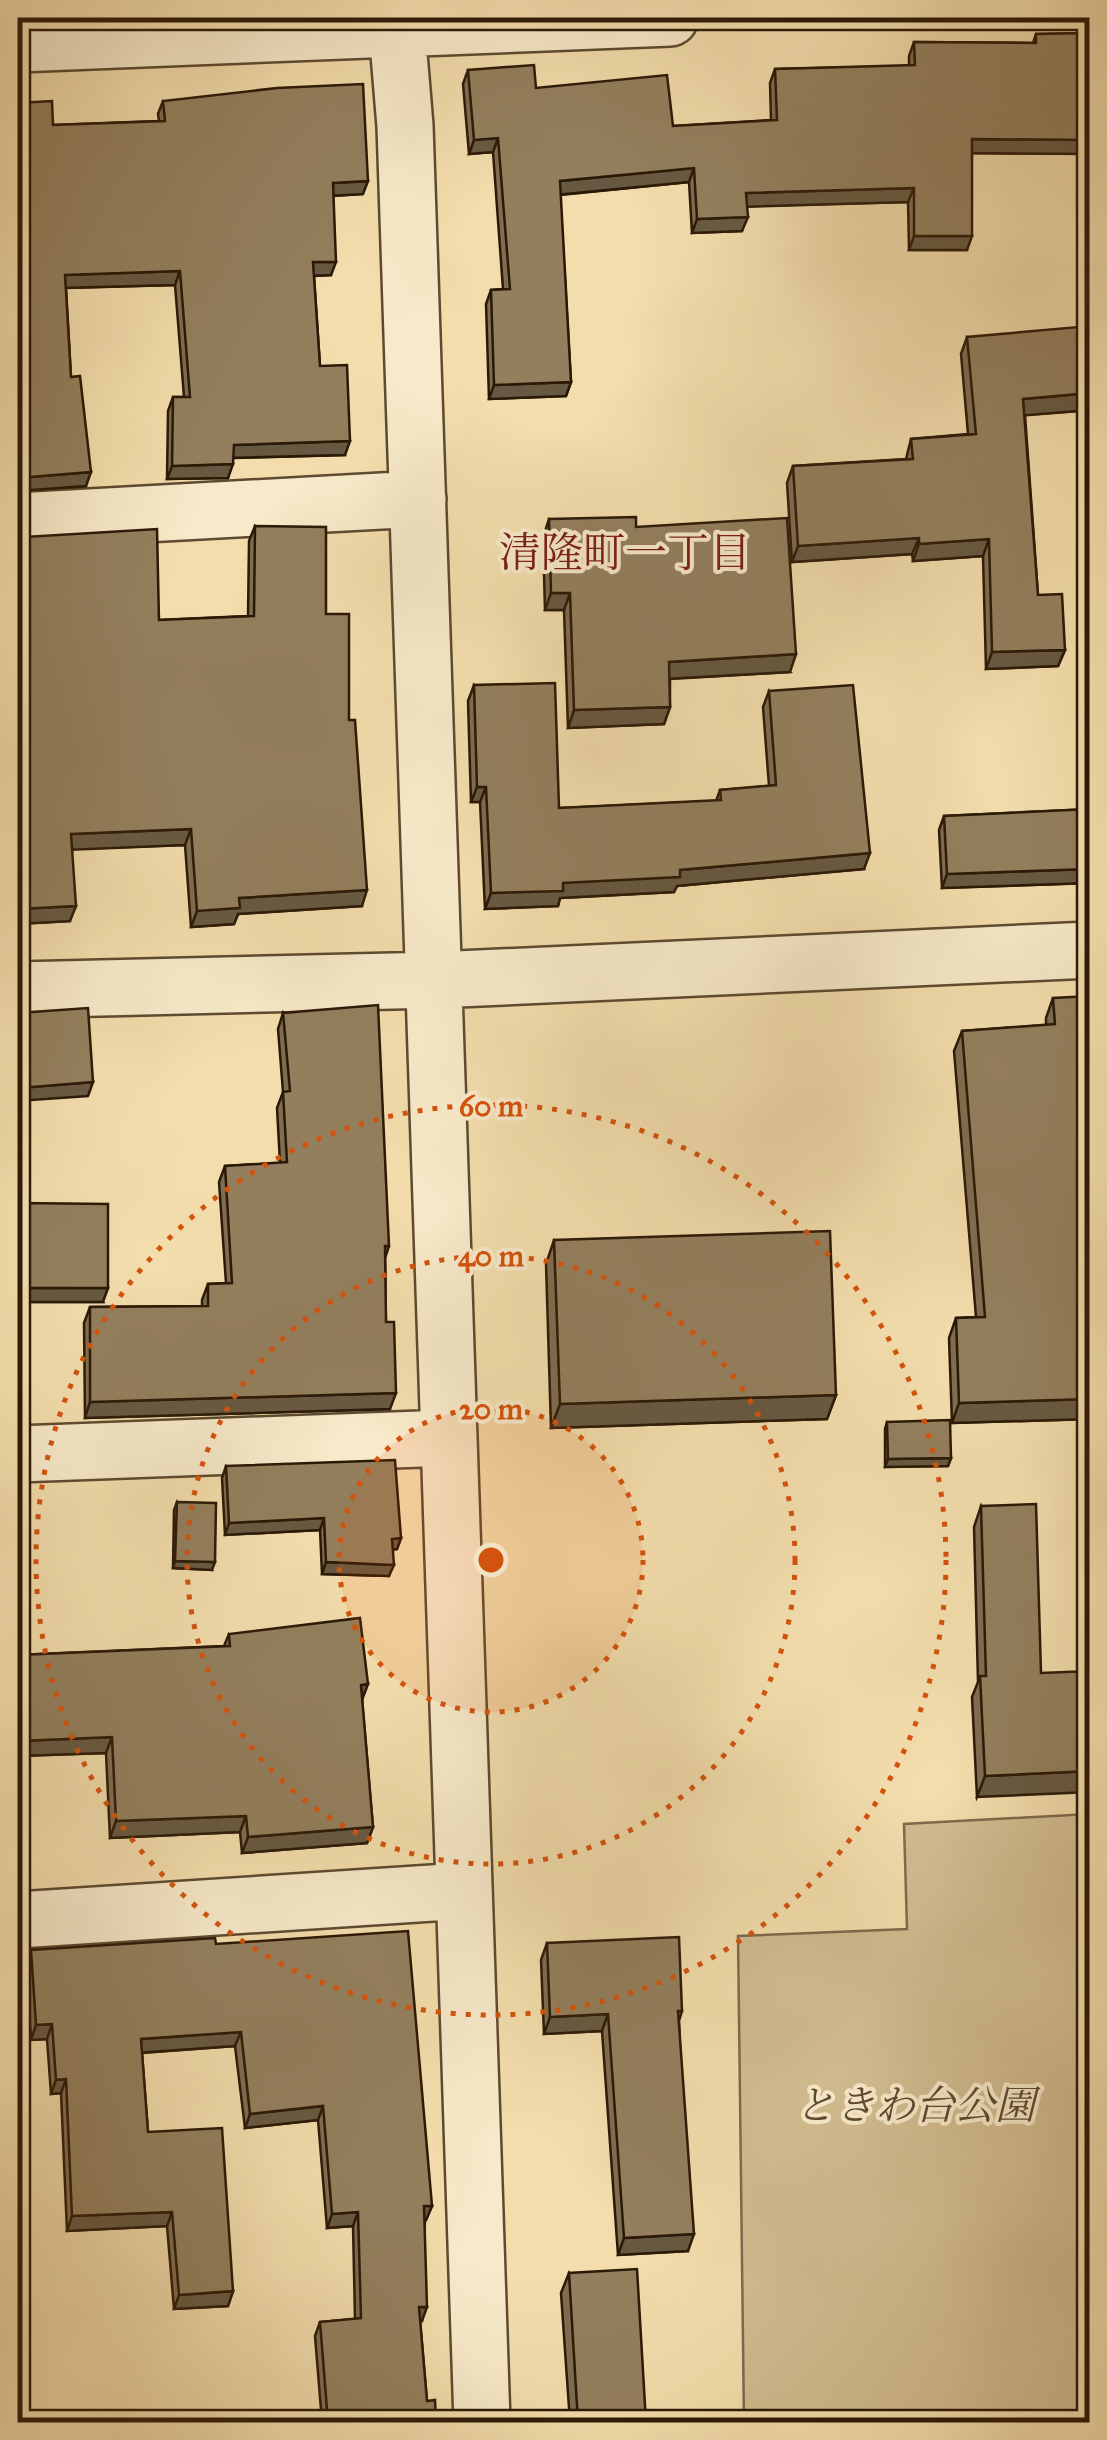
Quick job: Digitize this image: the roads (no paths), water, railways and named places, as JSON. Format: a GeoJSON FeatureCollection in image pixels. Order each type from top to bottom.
{"type":"FeatureCollection","features":[{"type":"Feature","properties":{"kind":"street"},"geometry":{"type":"LineString","coordinates":[[18,44],[396,22],[454,28],[670,18]]}},
{"type":"Feature","properties":{"kind":"street"},"geometry":{"type":"LineString","coordinates":[[396,22],[405,126],[436,980],[447,1438],[482,2422]]}},
{"type":"Feature","properties":{"kind":"street"},"geometry":{"type":"LineString","coordinates":[[18,521],[418,499]]}},
{"type":"Feature","properties":{"kind":"street"},"geometry":{"type":"LineString","coordinates":[[18,990],[436,980],[1090,950]]}},
{"type":"Feature","properties":{"kind":"street"},"geometry":{"type":"LineString","coordinates":[[18,1454],[447,1438]]}},
{"type":"Feature","properties":{"kind":"street"},"geometry":{"type":"LineString","coordinates":[[18,1920],[463,1891]]}},
{"type":"Feature","properties":{"kind":"district","name":"清隆町一丁目"},"geometry":{"type":"Point","coordinates":[625,552]}},
{"type":"Feature","properties":{"kind":"park label","name":"ときわ台公園"},"geometry":{"type":"Point","coordinates":[915,2105]}}]}
